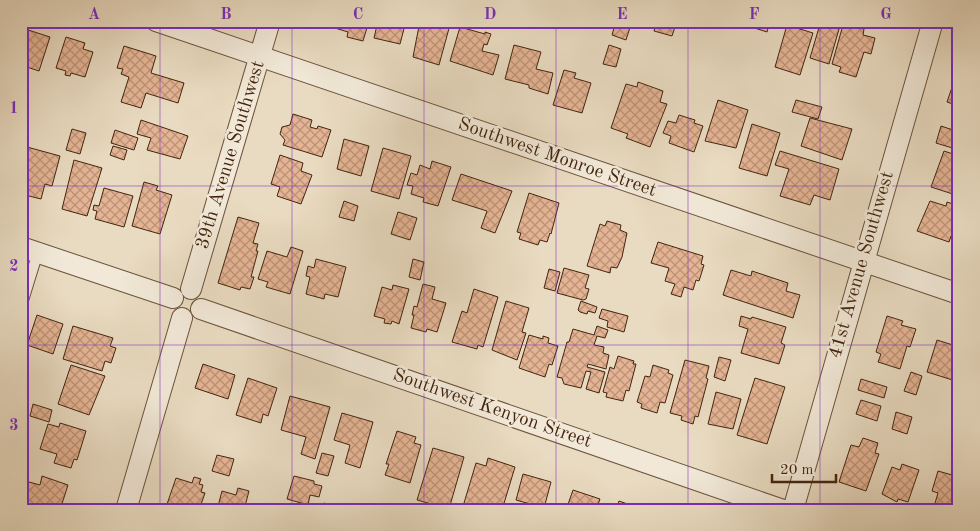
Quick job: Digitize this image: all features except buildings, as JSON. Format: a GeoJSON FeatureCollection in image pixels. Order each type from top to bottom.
{"type":"FeatureCollection","features":[{"type":"Feature","properties":{"kind":"street","name":"Southwest Monroe Street"},"geometry":{"type":"LineString","coordinates":[[156,21],[959,294]]}},
{"type":"Feature","properties":{"kind":"street","name":"39th Avenue Southwest"},"geometry":{"type":"LineString","coordinates":[[191,289],[270,21]]}},
{"type":"Feature","properties":{"kind":"street","name":"41st Avenue Southwest"},"geometry":{"type":"LineString","coordinates":[[793,510],[863,261],[934,21]]}},
{"type":"Feature","properties":{"kind":"street"},"geometry":{"type":"LineString","coordinates":[[30,250],[173,298]]}},
{"type":"Feature","properties":{"kind":"street"},"geometry":{"type":"LineString","coordinates":[[191,289],[201,297],[201,309],[194,318],[182,318],[173,308],[173,298],[180,291],[191,289]]}},
{"type":"Feature","properties":{"kind":"street","name":"Southwest Kenyon Street"},"geometry":{"type":"LineString","coordinates":[[201,309],[783,510]]}},
{"type":"Feature","properties":{"kind":"street"},"geometry":{"type":"LineString","coordinates":[[126,510],[182,318]]}},
{"type":"Feature","properties":{"kind":"lane"},"geometry":{"type":"LineString","coordinates":[[21,307],[30,250]]}}]}
